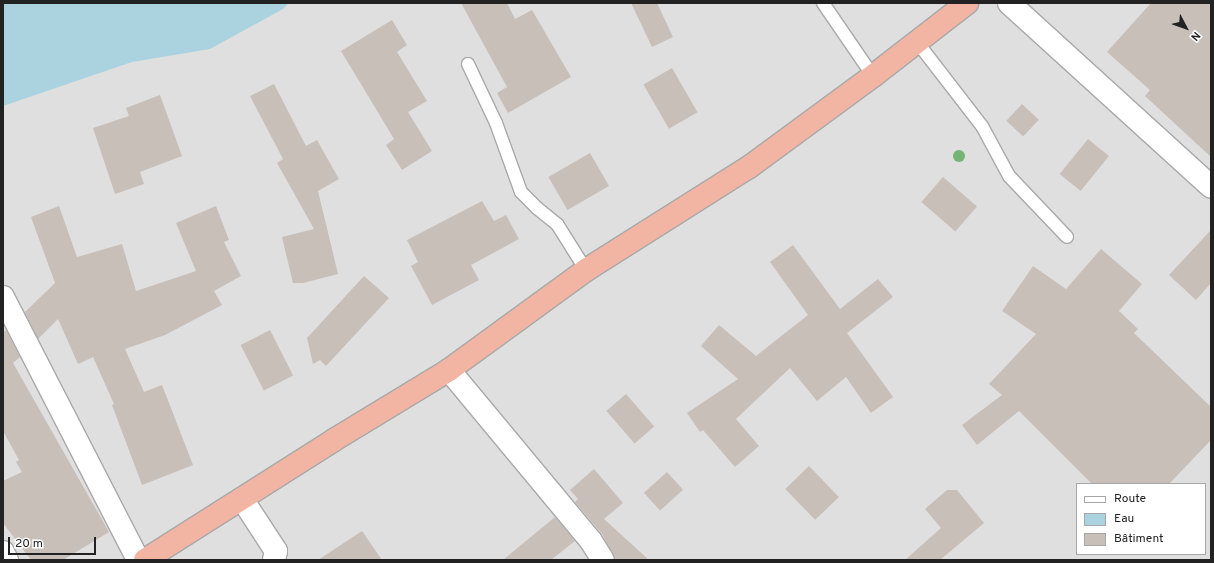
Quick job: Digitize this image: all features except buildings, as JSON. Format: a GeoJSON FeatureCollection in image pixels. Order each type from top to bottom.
{"type":"FeatureCollection","features":[{"type":"Feature","properties":{"kind":"highway"},"geometry":{"type":"LineString","coordinates":[[145,560],[334,440],[449,370],[586,270],[749,167],[873,76],[967,3]]}},
{"type":"Feature","properties":{"kind":"street"},"geometry":{"type":"LineString","coordinates":[[1009,3],[1211,187]]}},
{"type":"Feature","properties":{"kind":"street"},"geometry":{"type":"LineString","coordinates":[[3,297],[138,560]]}},
{"type":"Feature","properties":{"kind":"street"},"geometry":{"type":"LineString","coordinates":[[449,370],[591,541],[603,560]]}},
{"type":"Feature","properties":{"kind":"street"},"geometry":{"type":"LineString","coordinates":[[242,499],[276,551],[274,560]]}},
{"type":"Feature","properties":{"kind":"street"},"geometry":{"type":"LineString","coordinates":[[3,552],[7,560]]}},
{"type":"Feature","properties":{"kind":"lane"},"geometry":{"type":"LineString","coordinates":[[824,3],[873,76]]}},
{"type":"Feature","properties":{"kind":"lane"},"geometry":{"type":"LineString","coordinates":[[917,42],[982,126],[1009,176],[1067,237]]}},
{"type":"Feature","properties":{"kind":"lane"},"geometry":{"type":"LineString","coordinates":[[468,64],[496,122],[521,192],[537,208],[557,224],[586,270]]}},
{"type":"Feature","properties":{"kind":"shaded area"},"geometry":{"type":"Polygon","coordinates":[[[3,3],[1211,3],[1211,560],[3,560],[3,3]]]}},
{"type":"Feature","properties":{"kind":"water"},"geometry":{"type":"Polygon","coordinates":[[[3,3],[289,3],[283,9],[210,49],[132,62],[3,106],[3,3]]]}}]}
